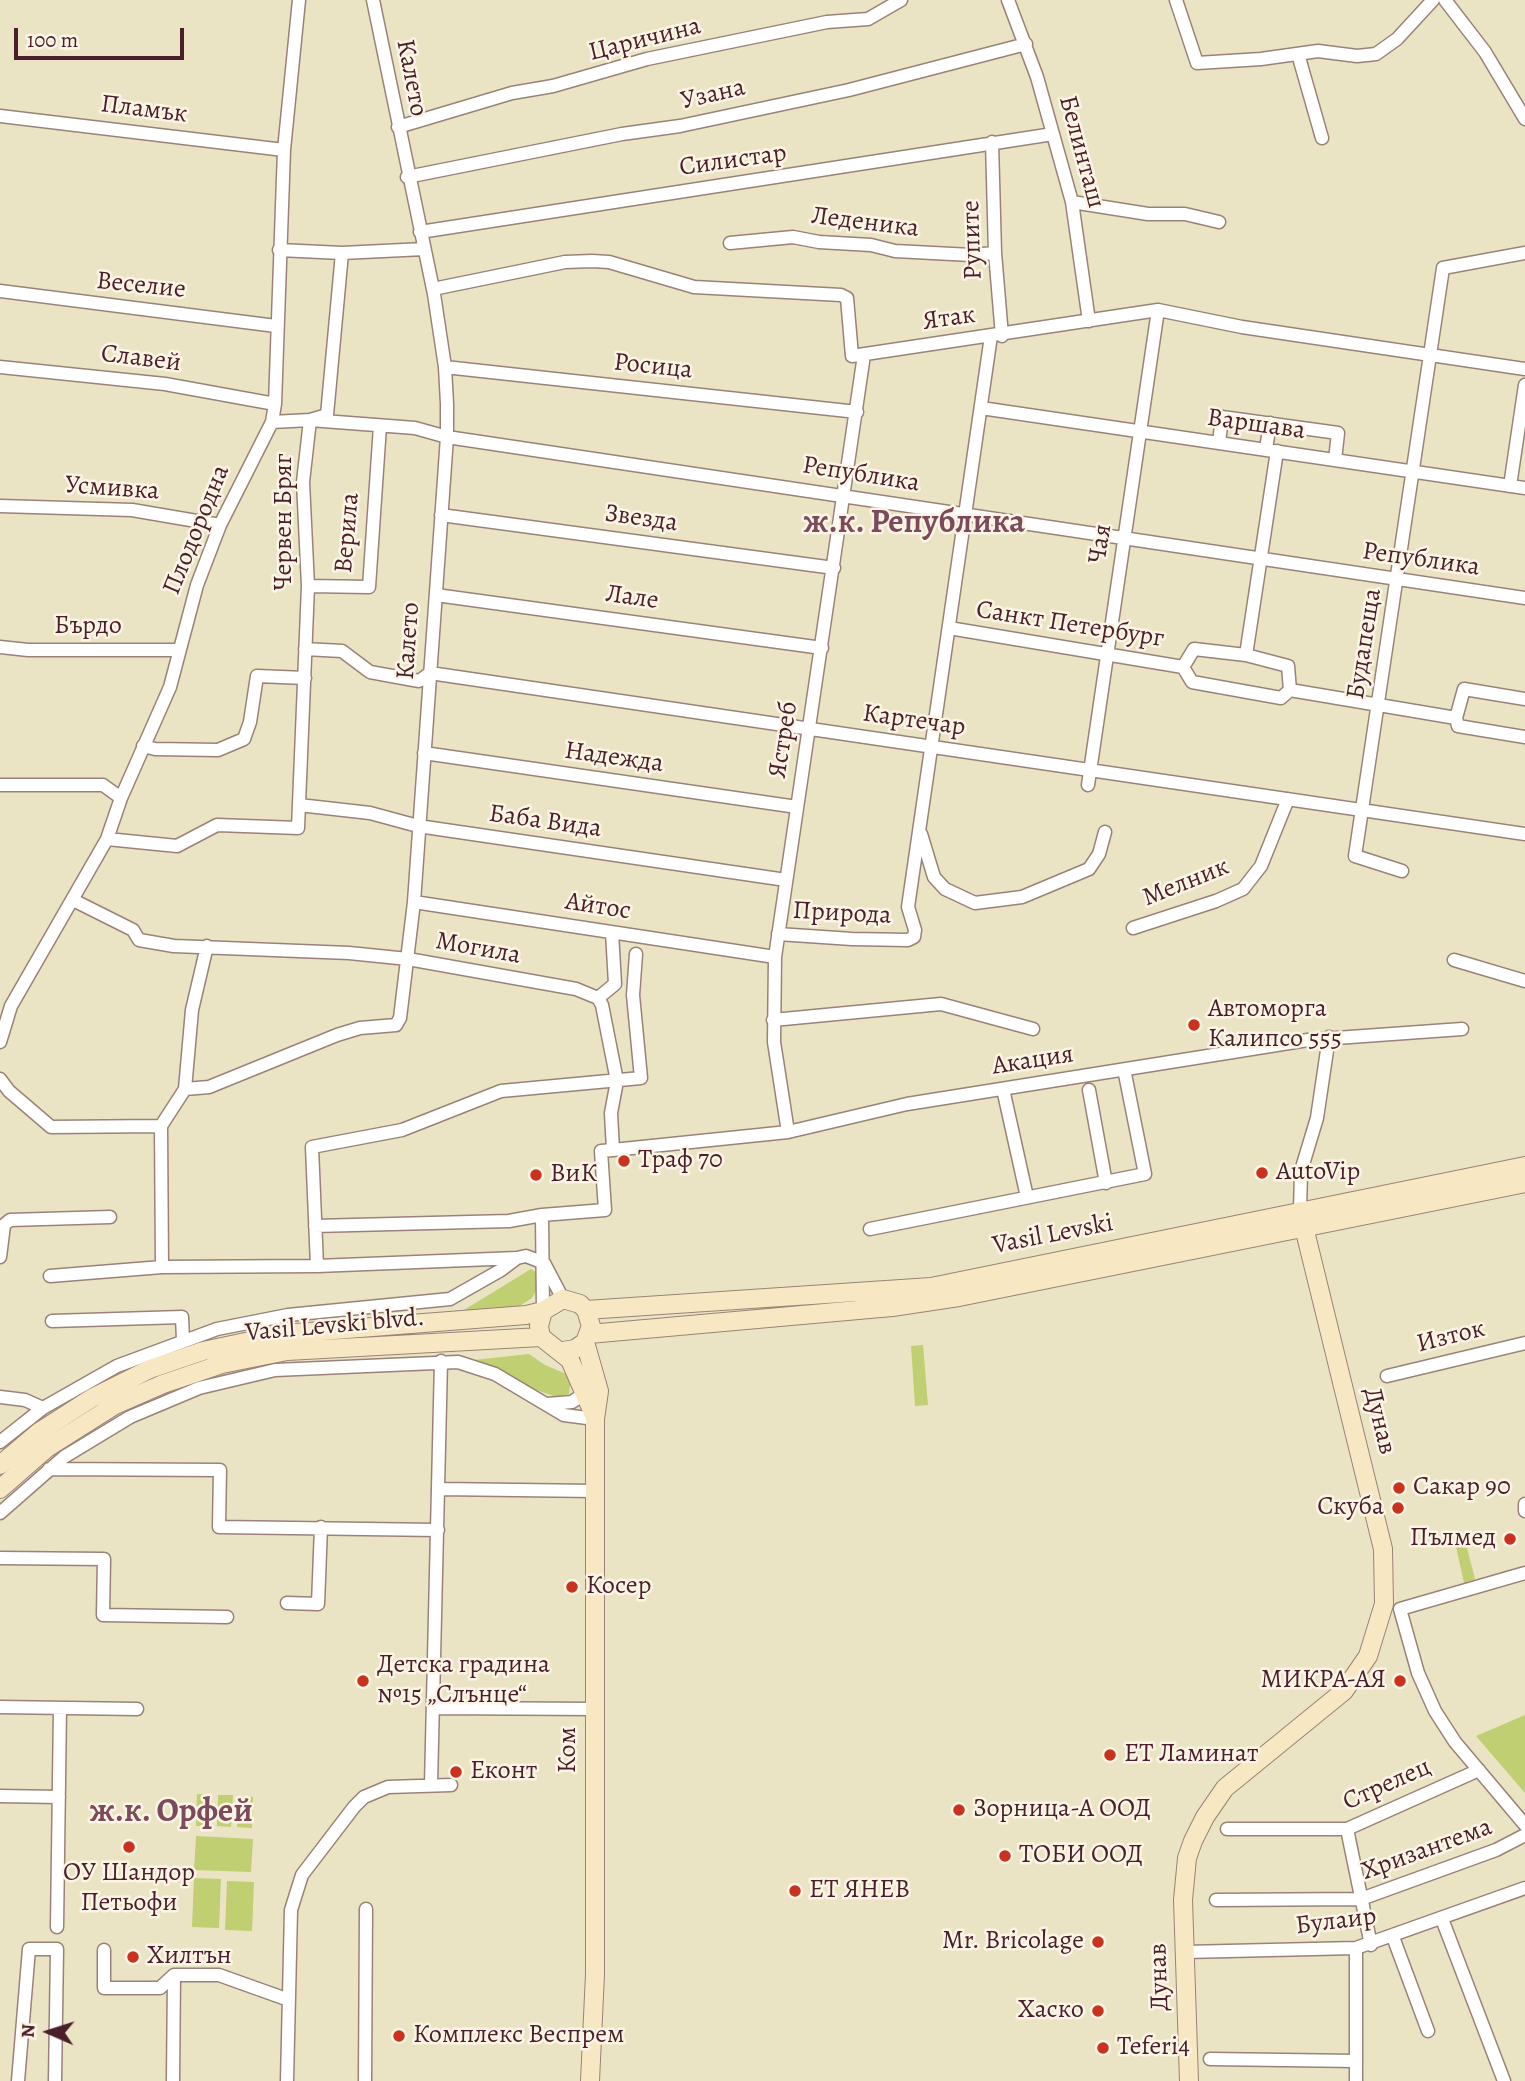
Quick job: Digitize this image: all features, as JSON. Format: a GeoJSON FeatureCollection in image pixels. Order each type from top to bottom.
{"type":"FeatureCollection","features":[{"type":"Feature","properties":{"kind":"main road","name":"Vasil Levski"},"geometry":{"type":"LineString","coordinates":[[587,1338],[958,1297],[1302,1220],[1525,1166]]}},
{"type":"Feature","properties":{"kind":"main road","name":"Vasil Levski"},"geometry":{"type":"LineString","coordinates":[[586,1310],[931,1287],[1525,1183]]}},
{"type":"Feature","properties":{"kind":"main road","name":"Дунав"},"geometry":{"type":"LineString","coordinates":[[1189,2081],[1183,1900],[1188,1858],[1205,1817],[1237,1777],[1322,1712],[1344,1691],[1368,1656],[1383,1614],[1386,1578],[1383,1549],[1302,1220]]}},
{"type":"Feature","properties":{"kind":"main road"},"geometry":{"type":"LineString","coordinates":[[563,1352],[575,1349],[587,1338],[591,1326],[586,1310],[572,1300],[563,1299],[543,1311],[539,1326],[541,1337],[563,1352],[576,1371],[595,1419]]}},
{"type":"Feature","properties":{"kind":"main road","name":"Vasil Levski blvd."},"geometry":{"type":"LineString","coordinates":[[0,1465],[40,1432],[92,1398],[138,1374],[203,1350],[283,1334],[526,1315],[543,1311]]}},
{"type":"Feature","properties":{"kind":"main road","name":"Vasil Levski blvd."},"geometry":{"type":"LineString","coordinates":[[0,1489],[47,1448],[105,1410],[152,1388],[222,1364],[287,1351],[541,1337]]}},
{"type":"Feature","properties":{"kind":"main road","name":"Ком"},"geometry":{"type":"LineString","coordinates":[[587,1338],[599,1391],[595,1419],[592,2079]]}},
{"type":"Feature","properties":{"kind":"street","name":"Плодородна"},"geometry":{"type":"LineString","coordinates":[[0,1041],[6,1016],[107,839],[121,799],[170,687],[177,650],[220,524],[272,422],[275,404],[284,150],[299,0]]}},
{"type":"Feature","properties":{"kind":"street","name":"Калето"},"geometry":{"type":"LineString","coordinates":[[185,1089],[209,1087],[231,1080],[288,1054],[360,1028],[396,1025],[400,1018],[414,902],[447,436],[445,367],[433,289],[373,0]]}},
{"type":"Feature","properties":{"kind":"street","name":"Царичина"},"geometry":{"type":"LineString","coordinates":[[398,127],[512,93],[553,86],[647,59],[827,22],[868,19],[901,0]]}},
{"type":"Feature","properties":{"kind":"street","name":"Белинташ"},"geometry":{"type":"LineString","coordinates":[[1008,0],[1026,44],[1072,202],[1088,321]]}},
{"type":"Feature","properties":{"kind":"street"},"geometry":{"type":"LineString","coordinates":[[1176,0],[1198,62],[1318,51],[1357,56],[1376,54],[1397,39],[1433,0]]}},
{"type":"Feature","properties":{"kind":"street"},"geometry":{"type":"LineString","coordinates":[[1445,0],[1485,52],[1525,119]]}},
{"type":"Feature","properties":{"kind":"street","name":"Узана"},"geometry":{"type":"LineString","coordinates":[[408,177],[622,134],[680,126],[849,90],[1026,44]]}},
{"type":"Feature","properties":{"kind":"street"},"geometry":{"type":"LineString","coordinates":[[1298,54],[1322,138]]}},
{"type":"Feature","properties":{"kind":"street","name":"Пламък"},"geometry":{"type":"LineString","coordinates":[[0,116],[284,150]]}},
{"type":"Feature","properties":{"kind":"street","name":"Силистар"},"geometry":{"type":"LineString","coordinates":[[420,233],[1053,134]]}},
{"type":"Feature","properties":{"kind":"street","name":"Рупите"},"geometry":{"type":"LineString","coordinates":[[908,907],[981,408],[997,336],[992,142]]}},
{"type":"Feature","properties":{"kind":"street"},"geometry":{"type":"LineString","coordinates":[[1072,202],[1148,214],[1185,214],[1219,222]]}},
{"type":"Feature","properties":{"kind":"street","name":"Леденика"},"geometry":{"type":"LineString","coordinates":[[730,243],[793,237],[818,242],[871,245],[895,251],[971,255],[995,253]]}},
{"type":"Feature","properties":{"kind":"street"},"geometry":{"type":"LineString","coordinates":[[279,250],[342,253],[424,249]]}},
{"type":"Feature","properties":{"kind":"street","name":"Червен Бряг"},"geometry":{"type":"LineString","coordinates":[[299,805],[308,586],[303,482],[310,420],[327,415],[342,253]]}},
{"type":"Feature","properties":{"kind":"street","name":"Будапеща"},"geometry":{"type":"LineString","coordinates":[[1402,871],[1355,856],[1443,268],[1525,253]]}},
{"type":"Feature","properties":{"kind":"street"},"geometry":{"type":"LineString","coordinates":[[433,289],[565,262],[592,261],[616,264],[694,287],[841,295],[847,298],[852,356],[864,355]]}},
{"type":"Feature","properties":{"kind":"street","name":"Веселие"},"geometry":{"type":"LineString","coordinates":[[0,291],[276,326]]}},
{"type":"Feature","properties":{"kind":"street","name":"Ятак"},"geometry":{"type":"LineString","coordinates":[[864,355],[1158,310],[1242,327],[1525,369]]}},
{"type":"Feature","properties":{"kind":"street","name":"Чая"},"geometry":{"type":"LineString","coordinates":[[1088,785],[1158,310]]}},
{"type":"Feature","properties":{"kind":"street","name":"Ястреб"},"geometry":{"type":"LineString","coordinates":[[789,1132],[773,1020],[775,957],[864,355]]}},
{"type":"Feature","properties":{"kind":"street","name":"Славей"},"geometry":{"type":"LineString","coordinates":[[0,367],[165,384],[275,404]]}},
{"type":"Feature","properties":{"kind":"street","name":"Росица"},"geometry":{"type":"LineString","coordinates":[[445,367],[857,412]]}},
{"type":"Feature","properties":{"kind":"street"},"geometry":{"type":"LineString","coordinates":[[1510,486],[1525,384]]}},
{"type":"Feature","properties":{"kind":"street","name":"Варшава"},"geometry":{"type":"LineString","coordinates":[[981,408],[1525,488]]}},
{"type":"Feature","properties":{"kind":"street"},"geometry":{"type":"LineString","coordinates":[[1219,443],[1223,417],[1338,432],[1335,460]]}},
{"type":"Feature","properties":{"kind":"street","name":"Република"},"geometry":{"type":"LineString","coordinates":[[272,422],[310,420],[415,428],[447,436],[1525,598]]}},
{"type":"Feature","properties":{"kind":"street"},"geometry":{"type":"LineString","coordinates":[[1246,655],[1261,559],[1271,450],[1270,423]]}},
{"type":"Feature","properties":{"kind":"street","name":"Верила"},"geometry":{"type":"LineString","coordinates":[[308,586],[369,587],[380,426]]}},
{"type":"Feature","properties":{"kind":"street","name":"Усмивка"},"geometry":{"type":"LineString","coordinates":[[0,506],[132,510],[220,524]]}},
{"type":"Feature","properties":{"kind":"street","name":"Звезда"},"geometry":{"type":"LineString","coordinates":[[442,515],[834,568]]}},
{"type":"Feature","properties":{"kind":"street","name":"Лале"},"geometry":{"type":"LineString","coordinates":[[436,595],[822,648]]}},
{"type":"Feature","properties":{"kind":"street","name":"Санкт Петербург"},"geometry":{"type":"LineString","coordinates":[[949,628],[1183,667],[1192,682],[1281,698],[1290,690],[1291,670],[1288,666],[1246,655],[1194,649],[1183,667]]}},
{"type":"Feature","properties":{"kind":"street","name":"Бърдо"},"geometry":{"type":"LineString","coordinates":[[0,647],[28,650],[177,650]]}},
{"type":"Feature","properties":{"kind":"street","name":"Картечар"},"geometry":{"type":"LineString","coordinates":[[305,649],[342,651],[370,672],[419,681],[430,673],[1525,834]]}},
{"type":"Feature","properties":{"kind":"street"},"geometry":{"type":"LineString","coordinates":[[143,746],[155,750],[218,750],[244,740],[250,722],[257,676],[305,678]]}},
{"type":"Feature","properties":{"kind":"street"},"geometry":{"type":"LineString","coordinates":[[1456,718],[1464,689],[1525,699]]}},
{"type":"Feature","properties":{"kind":"street","name":"Санкт Петербург"},"geometry":{"type":"LineString","coordinates":[[1290,690],[1456,718],[1458,726],[1525,737]]}},
{"type":"Feature","properties":{"kind":"street","name":"Надежда"},"geometry":{"type":"LineString","coordinates":[[424,753],[797,807]]}},
{"type":"Feature","properties":{"kind":"street"},"geometry":{"type":"LineString","coordinates":[[0,785],[103,785],[121,799]]}},
{"type":"Feature","properties":{"kind":"street","name":"Мелник"},"geometry":{"type":"LineString","coordinates":[[1133,928],[1195,909],[1243,889],[1261,866],[1288,799]]}},
{"type":"Feature","properties":{"kind":"street"},"geometry":{"type":"LineString","coordinates":[[107,839],[177,846],[217,825],[298,828],[299,805]]}},
{"type":"Feature","properties":{"kind":"street","name":"Баба Вида"},"geometry":{"type":"LineString","coordinates":[[299,805],[370,814],[418,826],[786,880]]}},
{"type":"Feature","properties":{"kind":"street"},"geometry":{"type":"LineString","coordinates":[[919,827],[934,877],[945,889],[975,903],[1022,897],[1089,869],[1099,854],[1105,832]]}},
{"type":"Feature","properties":{"kind":"street","name":"Могила"},"geometry":{"type":"LineString","coordinates":[[73,900],[133,930],[139,940],[408,959],[576,989],[597,998]]}},
{"type":"Feature","properties":{"kind":"street","name":"Айтос"},"geometry":{"type":"LineString","coordinates":[[414,902],[775,957]]}},
{"type":"Feature","properties":{"kind":"street","name":"Природа"},"geometry":{"type":"LineString","coordinates":[[778,934],[908,940],[914,937],[915,930],[908,907]]}},
{"type":"Feature","properties":{"kind":"street"},"geometry":{"type":"LineString","coordinates":[[315,1226],[509,1221],[542,1215],[606,1210],[601,1151],[612,1150],[611,1113],[617,1081],[602,1005],[597,998],[615,984],[611,932]]}},
{"type":"Feature","properties":{"kind":"street"},"geometry":{"type":"LineString","coordinates":[[162,1267],[161,1126],[185,1089],[192,1010],[207,946]]}},
{"type":"Feature","properties":{"kind":"street"},"geometry":{"type":"LineString","coordinates":[[317,1266],[312,1147],[402,1129],[501,1091],[641,1078],[634,995],[636,954]]}},
{"type":"Feature","properties":{"kind":"street"},"geometry":{"type":"LineString","coordinates":[[1454,960],[1525,981]]}},
{"type":"Feature","properties":{"kind":"street"},"geometry":{"type":"LineString","coordinates":[[773,1020],[941,1004],[1033,1029]]}},
{"type":"Feature","properties":{"kind":"street","name":"Акация"},"geometry":{"type":"LineString","coordinates":[[612,1150],[789,1132],[907,1104],[1329,1037],[1462,1029]]}},
{"type":"Feature","properties":{"kind":"street","name":"Дунав"},"geometry":{"type":"LineString","coordinates":[[1302,1220],[1301,1171],[1317,1118],[1329,1037]]}},
{"type":"Feature","properties":{"kind":"street"},"geometry":{"type":"LineString","coordinates":[[870,1229],[1145,1174],[1125,1074],[1127,1069]]}},
{"type":"Feature","properties":{"kind":"street"},"geometry":{"type":"LineString","coordinates":[[0,1079],[9,1091],[51,1127],[161,1126]]}},
{"type":"Feature","properties":{"kind":"street"},"geometry":{"type":"LineString","coordinates":[[1003,1089],[1027,1197]]}},
{"type":"Feature","properties":{"kind":"street"},"geometry":{"type":"LineString","coordinates":[[1089,1090],[1105,1183]]}},
{"type":"Feature","properties":{"kind":"street"},"geometry":{"type":"LineString","coordinates":[[542,1215],[543,1311]]}},
{"type":"Feature","properties":{"kind":"street"},"geometry":{"type":"LineString","coordinates":[[0,1257],[4,1225],[10,1220],[110,1217]]}},
{"type":"Feature","properties":{"kind":"street"},"geometry":{"type":"LineString","coordinates":[[0,1442],[43,1408],[117,1366],[183,1340],[288,1315],[450,1299],[517,1258]]}},
{"type":"Feature","properties":{"kind":"street"},"geometry":{"type":"LineString","coordinates":[[50,1276],[162,1267],[317,1266],[536,1258],[544,1263],[563,1299]]}},
{"type":"Feature","properties":{"kind":"street"},"geometry":{"type":"LineString","coordinates":[[52,1321],[182,1317],[183,1340]]}},
{"type":"Feature","properties":{"kind":"street","name":"Изток"},"geometry":{"type":"LineString","coordinates":[[1387,1376],[1525,1344]]}},
{"type":"Feature","properties":{"kind":"street"},"geometry":{"type":"LineString","coordinates":[[0,1514],[49,1469],[82,1444],[130,1416],[200,1388],[282,1369],[441,1361],[477,1365],[564,1415],[595,1419]]}},
{"type":"Feature","properties":{"kind":"street"},"geometry":{"type":"LineString","coordinates":[[431,1786],[441,1361]]}},
{"type":"Feature","properties":{"kind":"street"},"geometry":{"type":"LineString","coordinates":[[547,1404],[572,1402],[586,1393]]}},
{"type":"Feature","properties":{"kind":"street"},"geometry":{"type":"LineString","coordinates":[[0,1397],[25,1400],[43,1408]]}},
{"type":"Feature","properties":{"kind":"street"},"geometry":{"type":"LineString","coordinates":[[49,1469],[220,1471],[219,1527],[438,1530]]}},
{"type":"Feature","properties":{"kind":"street"},"geometry":{"type":"LineString","coordinates":[[439,1489],[595,1491]]}},
{"type":"Feature","properties":{"kind":"street"},"geometry":{"type":"LineString","coordinates":[[1525,1504],[1525,1511]]}},
{"type":"Feature","properties":{"kind":"street"},"geometry":{"type":"LineString","coordinates":[[287,1603],[318,1604],[321,1527]]}},
{"type":"Feature","properties":{"kind":"street"},"geometry":{"type":"LineString","coordinates":[[0,1558],[104,1559],[103,1615],[227,1617]]}},
{"type":"Feature","properties":{"kind":"street"},"geometry":{"type":"LineString","coordinates":[[1525,1573],[1400,1609],[1418,1673],[1430,1703],[1479,1770],[1525,1825]]}},
{"type":"Feature","properties":{"kind":"street"},"geometry":{"type":"LineString","coordinates":[[0,1707],[137,1709]]}},
{"type":"Feature","properties":{"kind":"street"},"geometry":{"type":"LineString","coordinates":[[57,1927],[61,1708]]}},
{"type":"Feature","properties":{"kind":"street"},"geometry":{"type":"LineString","coordinates":[[433,1708],[595,1709]]}},
{"type":"Feature","properties":{"kind":"street","name":"Стрелец"},"geometry":{"type":"LineString","coordinates":[[1227,1829],[1347,1829],[1479,1770]]}},
{"type":"Feature","properties":{"kind":"street"},"geometry":{"type":"LineString","coordinates":[[287,2081],[291,1910],[302,1875],[364,1797],[388,1787],[451,1785]]}},
{"type":"Feature","properties":{"kind":"street"},"geometry":{"type":"LineString","coordinates":[[0,1796],[59,1797]]}},
{"type":"Feature","properties":{"kind":"street"},"geometry":{"type":"LineString","coordinates":[[1347,1829],[1371,1945]]}},
{"type":"Feature","properties":{"kind":"street","name":"Хризантема"},"geometry":{"type":"LineString","coordinates":[[1216,1900],[1361,1899],[1496,1850],[1525,1835]]}},
{"type":"Feature","properties":{"kind":"street","name":"Булаир"},"geometry":{"type":"LineString","coordinates":[[1185,1952],[1356,1948],[1371,1945],[1525,1888]]}},
{"type":"Feature","properties":{"kind":"street"},"geometry":{"type":"LineString","coordinates":[[365,2081],[366,1909]]}},
{"type":"Feature","properties":{"kind":"street"},"geometry":{"type":"LineString","coordinates":[[1442,1919],[1504,2081]]}},
{"type":"Feature","properties":{"kind":"street"},"geometry":{"type":"LineString","coordinates":[[1393,1937],[1428,2031]]}},
{"type":"Feature","properties":{"kind":"street"},"geometry":{"type":"LineString","coordinates":[[1356,1948],[1356,2081]]}},
{"type":"Feature","properties":{"kind":"street"},"geometry":{"type":"LineString","coordinates":[[18,2081],[29,1949],[57,1949],[55,2081]]}},
{"type":"Feature","properties":{"kind":"street"},"geometry":{"type":"LineString","coordinates":[[104,1950],[104,1988],[160,1988],[174,1975],[219,1975],[289,2000]]}},
{"type":"Feature","properties":{"kind":"street"},"geometry":{"type":"LineString","coordinates":[[173,2081],[174,1975]]}},
{"type":"Feature","properties":{"kind":"street"},"geometry":{"type":"LineString","coordinates":[[1210,2059],[1356,2061]]}},
{"type":"Feature","properties":{"kind":"green space"},"geometry":{"type":"Polygon","coordinates":[[[531,1269],[536,1272],[539,1286],[532,1298],[518,1307],[459,1313],[531,1269]]]}},
{"type":"Feature","properties":{"kind":"green space"},"geometry":{"type":"Polygon","coordinates":[[[923,1345],[928,1405],[915,1406],[911,1346],[923,1345]]]}},
{"type":"Feature","properties":{"kind":"green space"},"geometry":{"type":"Polygon","coordinates":[[[529,1354],[545,1365],[571,1376],[569,1394],[557,1397],[536,1390],[474,1360],[529,1354]]]}},
{"type":"Feature","properties":{"kind":"green space"},"geometry":{"type":"Polygon","coordinates":[[[1465,1540],[1475,1579],[1464,1583],[1455,1542],[1465,1540]]]}},
{"type":"Feature","properties":{"kind":"green space"},"geometry":{"type":"Polygon","coordinates":[[[1525,1715],[1525,1793],[1476,1736],[1525,1715]]]}},
{"type":"Feature","properties":{"kind":"green space"},"geometry":{"type":"Polygon","coordinates":[[[197,1794],[211,1795],[210,1826],[196,1826],[197,1794]]]}},
{"type":"Feature","properties":{"kind":"green space"},"geometry":{"type":"Polygon","coordinates":[[[218,1795],[233,1795],[231,1827],[217,1826],[218,1795]]]}},
{"type":"Feature","properties":{"kind":"green space"},"geometry":{"type":"Polygon","coordinates":[[[239,1796],[253,1797],[252,1828],[237,1827],[239,1796]]]}},
{"type":"Feature","properties":{"kind":"green space"},"geometry":{"type":"Polygon","coordinates":[[[196,1836],[253,1839],[251,1872],[194,1870],[196,1836]]]}},
{"type":"Feature","properties":{"kind":"green space"},"geometry":{"type":"Polygon","coordinates":[[[194,1878],[221,1879],[219,1928],[192,1927],[194,1878]]]}},
{"type":"Feature","properties":{"kind":"green space"},"geometry":{"type":"Polygon","coordinates":[[[227,1881],[254,1882],[252,1931],[225,1930],[227,1881]]]}},
{"type":"Feature","properties":{"kind":"place","name":"Автоморга Калипсо 555"},"geometry":{"type":"Point","coordinates":[1194,1025]}},
{"type":"Feature","properties":{"kind":"place","name":"Траф 70"},"geometry":{"type":"Point","coordinates":[624,1161]}},
{"type":"Feature","properties":{"kind":"place","name":"AutoVip"},"geometry":{"type":"Point","coordinates":[1262,1173]}},
{"type":"Feature","properties":{"kind":"place","name":"ВиК"},"geometry":{"type":"Point","coordinates":[536,1175]}},
{"type":"Feature","properties":{"kind":"place","name":"Сакар 90"},"geometry":{"type":"Point","coordinates":[1399,1488]}},
{"type":"Feature","properties":{"kind":"place","name":"Скуба"},"geometry":{"type":"Point","coordinates":[1398,1508]}},
{"type":"Feature","properties":{"kind":"place","name":"Пълмед"},"geometry":{"type":"Point","coordinates":[1510,1539]}},
{"type":"Feature","properties":{"kind":"place","name":"Косер"},"geometry":{"type":"Point","coordinates":[572,1587]}},
{"type":"Feature","properties":{"kind":"place","name":"Детска градина №15 „Слънце“"},"geometry":{"type":"Point","coordinates":[363,1681]}},
{"type":"Feature","properties":{"kind":"place","name":"МИКРА-АЯ"},"geometry":{"type":"Point","coordinates":[1400,1681]}},
{"type":"Feature","properties":{"kind":"place","name":"ЕТ Ламинат"},"geometry":{"type":"Point","coordinates":[1110,1755]}},
{"type":"Feature","properties":{"kind":"place","name":"Еконт"},"geometry":{"type":"Point","coordinates":[456,1772]}},
{"type":"Feature","properties":{"kind":"place","name":"Зорница-А ООД"},"geometry":{"type":"Point","coordinates":[959,1810]}},
{"type":"Feature","properties":{"kind":"place","name":"ОУ Шандор Петьофи"},"geometry":{"type":"Point","coordinates":[129,1847]}},
{"type":"Feature","properties":{"kind":"place","name":"ТОБИ ООД"},"geometry":{"type":"Point","coordinates":[1005,1856]}},
{"type":"Feature","properties":{"kind":"place","name":"ЕТ ЯНЕВ"},"geometry":{"type":"Point","coordinates":[795,1891]}},
{"type":"Feature","properties":{"kind":"place","name":"Mr. Bricolage"},"geometry":{"type":"Point","coordinates":[1098,1942]}},
{"type":"Feature","properties":{"kind":"place","name":"Хилтън"},"geometry":{"type":"Point","coordinates":[133,1957]}},
{"type":"Feature","properties":{"kind":"place","name":"Хаско"},"geometry":{"type":"Point","coordinates":[1098,2011]}},
{"type":"Feature","properties":{"kind":"place","name":"Комплекс Веспрем"},"geometry":{"type":"Point","coordinates":[399,2036]}},
{"type":"Feature","properties":{"kind":"place","name":"Teferi4"},"geometry":{"type":"Point","coordinates":[1103,2048]}},
{"type":"Feature","properties":{"kind":"district","name":"ж.к. Република"},"geometry":{"type":"Point","coordinates":[914,524]}},
{"type":"Feature","properties":{"kind":"district","name":"ж.к. Орфей"},"geometry":{"type":"Point","coordinates":[171,1813]}}]}
